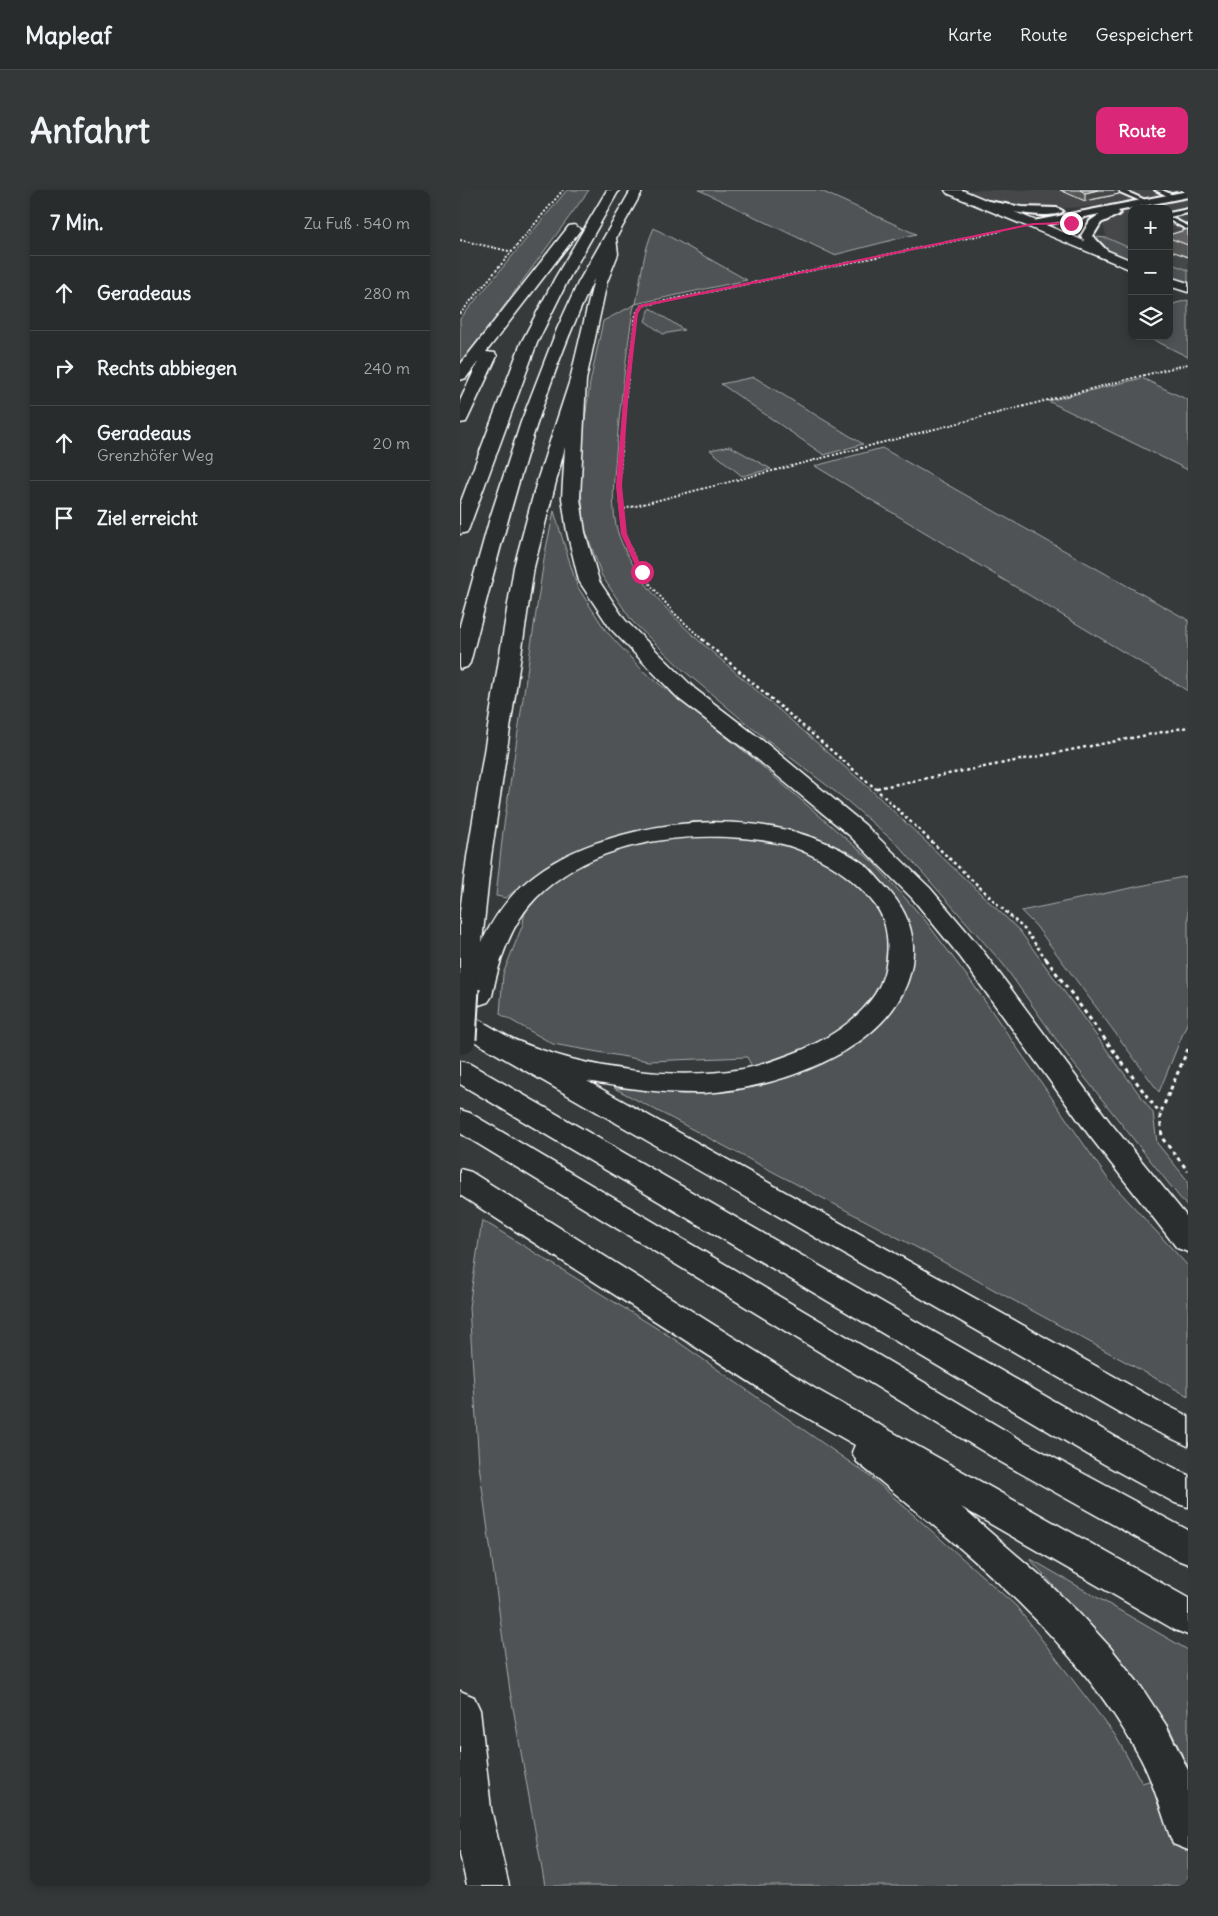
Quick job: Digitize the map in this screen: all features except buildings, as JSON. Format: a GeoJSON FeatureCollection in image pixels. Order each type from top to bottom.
{"type":"FeatureCollection","features":[{"type":"Feature","properties":{"kind":"main road"},"geometry":{"type":"LineString","coordinates":[[460,663],[489,553],[524,439],[559,343],[586,282],[637,190]]}},
{"type":"Feature","properties":{"kind":"main road"},"geometry":{"type":"LineString","coordinates":[[951,190],[1128,264]]}},
{"type":"Feature","properties":{"kind":"main road"},"geometry":{"type":"LineString","coordinates":[[460,376],[573,230],[610,194]]}},
{"type":"Feature","properties":{"kind":"main road"},"geometry":{"type":"LineString","coordinates":[[460,528],[529,343],[562,278],[610,194]]}},
{"type":"Feature","properties":{"kind":"main road"},"geometry":{"type":"LineString","coordinates":[[471,992],[484,968],[491,949],[515,907],[529,891],[560,868],[589,852],[614,843],[648,834],[693,828],[748,830],[799,842],[843,861],[861,874],[888,905],[896,922],[901,940],[901,959],[896,978],[887,996],[856,1031],[834,1046],[808,1059],[780,1070],[750,1077],[718,1082],[653,1082],[589,1073],[460,1036],[471,992],[479,857],[524,567],[546,481],[578,380],[600,282],[611,254],[609,238]]}},
{"type":"Feature","properties":{"kind":"main road"},"geometry":{"type":"LineString","coordinates":[[1173,282],[1188,288]]}},
{"type":"Feature","properties":{"kind":"main road"},"geometry":{"type":"LineString","coordinates":[[460,418],[513,308]]}},
{"type":"Feature","properties":{"kind":"main road"},"geometry":{"type":"LineString","coordinates":[[578,380],[571,498],[576,532],[590,581],[617,624],[687,694],[759,749],[857,830],[921,892],[970,952],[1098,1128],[1188,1240]]}},
{"type":"Feature","properties":{"kind":"main road"},"geometry":{"type":"LineString","coordinates":[[507,1048],[1148,1412],[1188,1432]]}},
{"type":"Feature","properties":{"kind":"main road"},"geometry":{"type":"LineString","coordinates":[[460,1071],[1116,1454],[1188,1492]]}},
{"type":"Feature","properties":{"kind":"main road"},"geometry":{"type":"LineString","coordinates":[[460,1120],[1012,1451],[1188,1548]]}},
{"type":"Feature","properties":{"kind":"main road"},"geometry":{"type":"LineString","coordinates":[[460,1180],[802,1398],[1188,1618]]}},
{"type":"Feature","properties":{"kind":"main road"},"geometry":{"type":"LineString","coordinates":[[802,1398],[999,1561],[1055,1615],[1108,1673],[1141,1719],[1167,1768],[1188,1828]]}},
{"type":"Feature","properties":{"kind":"main road"},"geometry":{"type":"LineString","coordinates":[[460,1710],[471,1809],[488,1886]]}},
{"type":"Feature","properties":{"kind":"street"},"geometry":{"type":"LineString","coordinates":[[1142,205],[1188,194]]}},
{"type":"Feature","properties":{"kind":"street"},"geometry":{"type":"LineString","coordinates":[[988,204],[1048,211],[1099,214]]}},
{"type":"Feature","properties":{"kind":"street"},"geometry":{"type":"LineString","coordinates":[[1033,224],[1071,223],[1099,214],[1128,208]]}},
{"type":"Feature","properties":{"kind":"street"},"geometry":{"type":"LineString","coordinates":[[1099,214],[1090,226],[1087,236],[1104,254]]}},
{"type":"Feature","properties":{"kind":"lane"},"geometry":{"type":"LineString","coordinates":[[1118,190],[1142,205]]}},
{"type":"Feature","properties":{"kind":"lane"},"geometry":{"type":"LineString","coordinates":[[1158,190],[1174,197]]}},
{"type":"Feature","properties":{"kind":"lane"},"geometry":{"type":"LineString","coordinates":[[1173,215],[1188,211]]}},
{"type":"Feature","properties":{"kind":"lane"},"geometry":{"type":"LineString","coordinates":[[1173,219],[1188,228]]}},
{"type":"Feature","properties":{"kind":"path"},"geometry":{"type":"LineString","coordinates":[[460,314],[564,190]]}},
{"type":"Feature","properties":{"kind":"path"},"geometry":{"type":"LineString","coordinates":[[1033,224],[641,306],[636,314],[625,401],[619,486],[620,510],[624,534],[642,572],[672,612],[727,662],[876,788],[1025,930],[1160,1114]]}},
{"type":"Feature","properties":{"kind":"path"},"geometry":{"type":"LineString","coordinates":[[460,240],[513,252]]}},
{"type":"Feature","properties":{"kind":"path"},"geometry":{"type":"LineString","coordinates":[[620,510],[1188,364]]}},
{"type":"Feature","properties":{"kind":"path"},"geometry":{"type":"LineString","coordinates":[[876,788],[1188,727]]}},
{"type":"Feature","properties":{"kind":"path"},"geometry":{"type":"LineString","coordinates":[[1188,1049],[1160,1114],[1162,1138],[1188,1171]]}},
{"type":"Feature","properties":{"kind":"shaded area"},"geometry":{"type":"Polygon","coordinates":[[[567,190],[589,190],[460,363],[460,319],[567,190]]]}},
{"type":"Feature","properties":{"kind":"shaded area"},"geometry":{"type":"Polygon","coordinates":[[[699,190],[819,190],[916,234],[834,255],[699,190]]]}},
{"type":"Feature","properties":{"kind":"shaded area"},"geometry":{"type":"Polygon","coordinates":[[[963,190],[1188,190],[1188,270],[1173,264],[1173,205],[1128,205],[1128,247],[1107,238],[1097,206],[1070,208],[1015,206],[991,201],[963,190]]]}},
{"type":"Feature","properties":{"kind":"shaded area"},"geometry":{"type":"Polygon","coordinates":[[[654,228],[747,280],[636,304],[645,255],[654,228]]]}},
{"type":"Feature","properties":{"kind":"shaded area"},"geometry":{"type":"Polygon","coordinates":[[[1096,237],[1107,238],[1128,247],[1128,260],[1116,255],[1099,242],[1096,237]]]}},
{"type":"Feature","properties":{"kind":"shaded area"},"geometry":{"type":"Polygon","coordinates":[[[1173,264],[1188,270],[1188,283],[1173,277],[1173,264]]]}},
{"type":"Feature","properties":{"kind":"shaded area"},"geometry":{"type":"Polygon","coordinates":[[[1188,300],[1188,357],[1154,340],[1173,340],[1173,304],[1188,300]]]}},
{"type":"Feature","properties":{"kind":"shaded area"},"geometry":{"type":"Polygon","coordinates":[[[635,305],[630,328],[621,399],[613,494],[616,526],[625,551],[633,565],[662,604],[696,638],[868,787],[1019,930],[1153,1113],[1157,1143],[1188,1181],[1188,1208],[1070,1059],[1003,964],[899,846],[846,800],[752,728],[683,670],[632,621],[602,576],[585,529],[581,492],[582,441],[590,383],[603,321],[635,305]]]}},
{"type":"Feature","properties":{"kind":"shaded area"},"geometry":{"type":"Polygon","coordinates":[[[650,308],[684,330],[663,334],[645,321],[650,308]]]}},
{"type":"Feature","properties":{"kind":"shaded area"},"geometry":{"type":"Polygon","coordinates":[[[754,377],[863,444],[824,455],[721,384],[754,377]]]}},
{"type":"Feature","properties":{"kind":"shaded area"},"geometry":{"type":"Polygon","coordinates":[[[1142,378],[1188,400],[1188,470],[1048,401],[1142,378]]]}},
{"type":"Feature","properties":{"kind":"shaded area"},"geometry":{"type":"Polygon","coordinates":[[[730,446],[771,469],[742,476],[710,450],[730,446]]]}},
{"type":"Feature","properties":{"kind":"shaded area"},"geometry":{"type":"Polygon","coordinates":[[[882,448],[1188,620],[1188,691],[815,466],[882,448]]]}},
{"type":"Feature","properties":{"kind":"shaded area"},"geometry":{"type":"Polygon","coordinates":[[[554,511],[577,586],[606,631],[643,671],[749,755],[873,862],[924,919],[973,984],[1108,1179],[1188,1266],[1188,1396],[927,1253],[614,1088],[692,1093],[762,1086],[747,1057],[649,1061],[553,1044],[500,1014],[503,974],[523,924],[529,878],[506,898],[496,896],[503,831],[545,553],[554,511]]]}},
{"type":"Feature","properties":{"kind":"shaded area"},"geometry":{"type":"Polygon","coordinates":[[[1188,876],[1188,1021],[1159,1092],[1036,926],[1021,911],[1188,876]]]}},
{"type":"Feature","properties":{"kind":"shaded area"},"geometry":{"type":"Polygon","coordinates":[[[482,1220],[674,1339],[871,1477],[1016,1606],[1115,1735],[1142,1783],[1188,1769],[1188,1886],[545,1886],[510,1691],[479,1465],[469,1307],[482,1220]]]}},
{"type":"Feature","properties":{"kind":"shaded area"},"geometry":{"type":"Polygon","coordinates":[[[1029,1558],[1188,1650],[1188,1767],[1170,1729],[1134,1676],[1029,1558]]]}},
{"type":"Feature","properties":{"kind":"route"},"geometry":{"type":"LineString","coordinates":[[642,572],[624,534],[619,486],[625,401],[636,314],[641,306],[660,300],[1033,224],[1071,223]]}}]}
